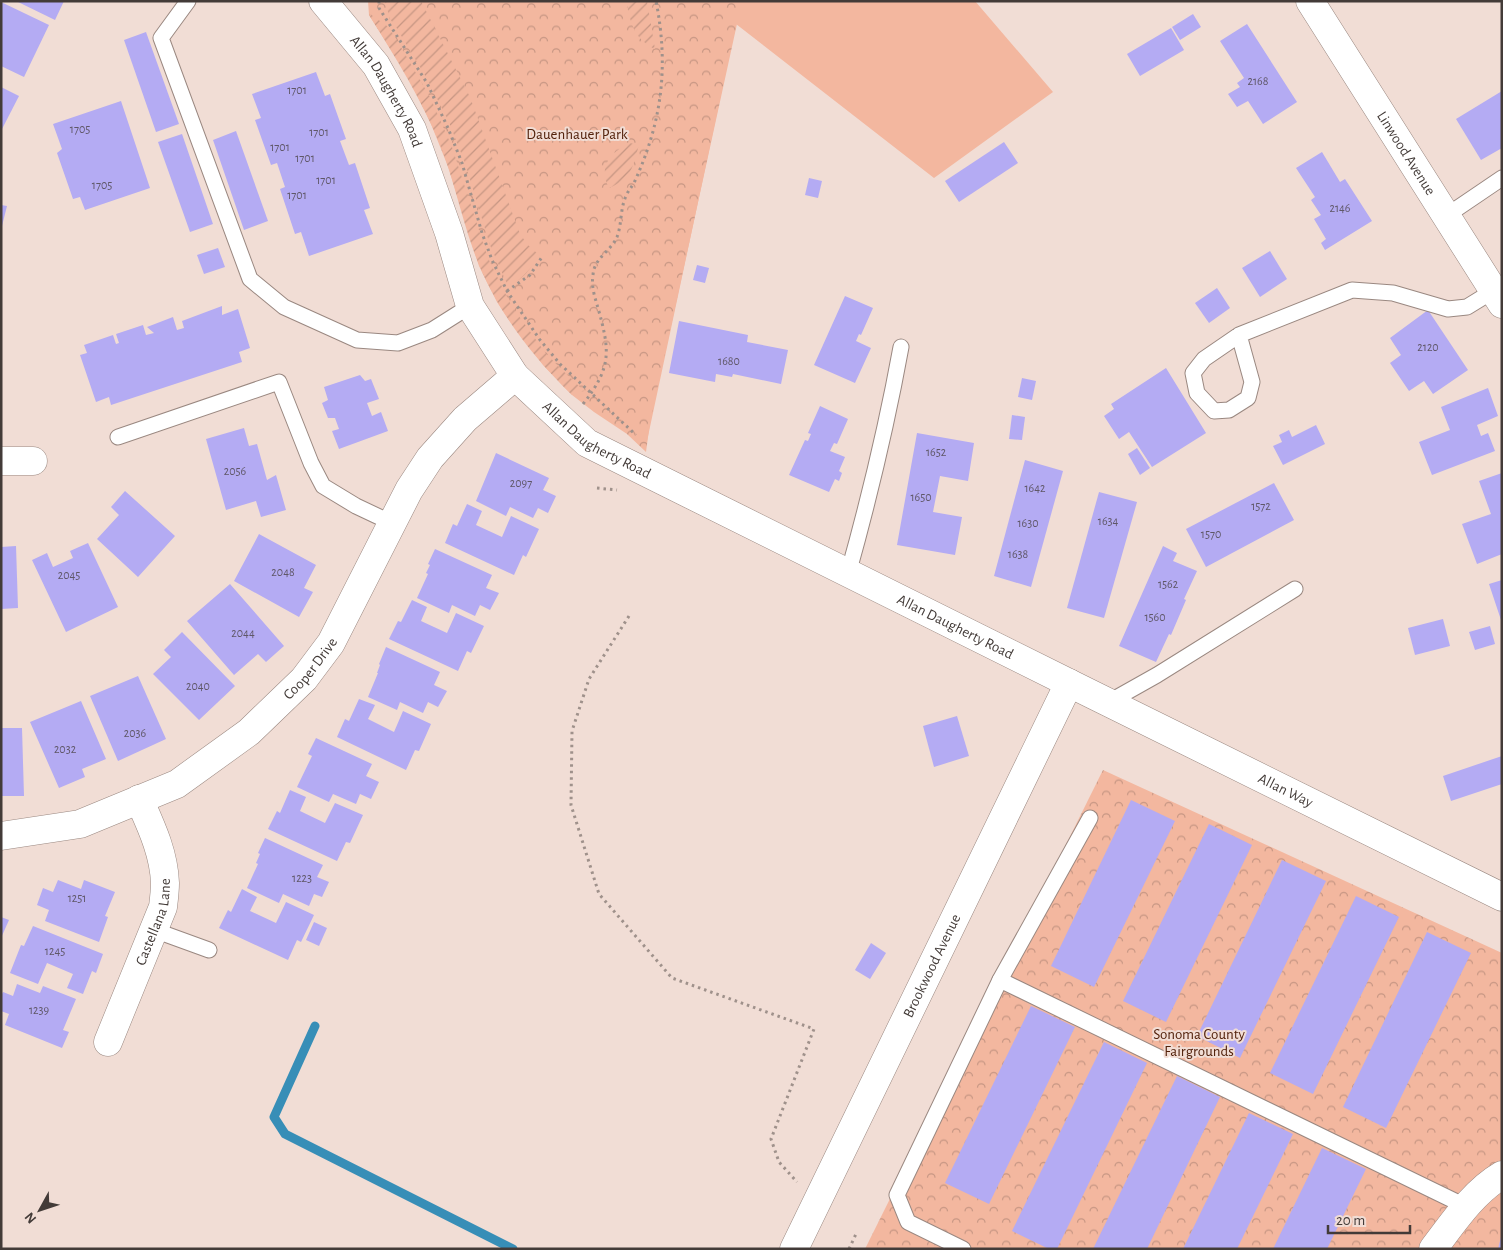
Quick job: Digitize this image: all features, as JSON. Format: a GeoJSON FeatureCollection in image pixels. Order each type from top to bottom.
{"type":"FeatureCollection","features":[{"type":"Feature","properties":{"kind":"street","name":"Allan Daugherty Road"},"geometry":{"type":"LineString","coordinates":[[323,1],[376,65],[412,129],[449,233],[470,306],[515,376],[588,443],[1069,683]]}},
{"type":"Feature","properties":{"kind":"street","name":"Linwood Avenue"},"geometry":{"type":"LineString","coordinates":[[1310,1],[1498,298]]}},
{"type":"Feature","properties":{"kind":"street","name":"Cooper Drive"},"geometry":{"type":"LineString","coordinates":[[1,836],[80,824],[177,784],[248,732],[304,679],[331,643],[409,490],[430,458],[465,419],[515,376]]}},
{"type":"Feature","properties":{"kind":"street"},"geometry":{"type":"LineString","coordinates":[[1,461],[33,461]]}},
{"type":"Feature","properties":{"kind":"street","name":"Allan Way"},"geometry":{"type":"LineString","coordinates":[[1069,683],[1502,897]]}},
{"type":"Feature","properties":{"kind":"street","name":"Brookwood Avenue"},"geometry":{"type":"LineString","coordinates":[[794,1249],[1069,683]]}},
{"type":"Feature","properties":{"kind":"street","name":"Castellana Lane"},"geometry":{"type":"LineString","coordinates":[[108,1042],[163,907],[165,884],[162,859],[140,799]]}},
{"type":"Feature","properties":{"kind":"street"},"geometry":{"type":"LineString","coordinates":[[1433,1249],[1491,1181],[1502,1175]]}},
{"type":"Feature","properties":{"kind":"lane"},"geometry":{"type":"LineString","coordinates":[[188,1],[160,38],[250,279],[284,306],[357,340],[398,343],[432,330],[470,306]]}},
{"type":"Feature","properties":{"kind":"lane"},"geometry":{"type":"LineString","coordinates":[[1446,216],[1502,178]]}},
{"type":"Feature","properties":{"kind":"lane"},"geometry":{"type":"LineString","coordinates":[[1239,335],[1252,382],[1248,398],[1229,410],[1214,411],[1197,393],[1192,373],[1204,359],[1239,335],[1352,290],[1393,293],[1448,308],[1467,307],[1498,298]]}},
{"type":"Feature","properties":{"kind":"lane"},"geometry":{"type":"LineString","coordinates":[[848,574],[869,501],[886,428],[901,347]]}},
{"type":"Feature","properties":{"kind":"lane"},"geometry":{"type":"LineString","coordinates":[[118,437],[279,382],[311,464],[323,486],[356,506],[392,523]]}},
{"type":"Feature","properties":{"kind":"lane"},"geometry":{"type":"LineString","coordinates":[[1109,702],[1157,675],[1295,589]]}},
{"type":"Feature","properties":{"kind":"lane"},"geometry":{"type":"LineString","coordinates":[[963,1249],[908,1222],[897,1195],[1000,980],[1090,818]]}},
{"type":"Feature","properties":{"kind":"lane"},"geometry":{"type":"LineString","coordinates":[[154,930],[209,950]]}},
{"type":"Feature","properties":{"kind":"lane"},"geometry":{"type":"LineString","coordinates":[[1000,980],[1467,1207]]}},
{"type":"Feature","properties":{"kind":"path"},"geometry":{"type":"LineString","coordinates":[[379,1],[379,8],[427,84],[448,128],[462,163],[482,233],[492,260],[507,291],[540,340],[560,364],[641,440]]}},
{"type":"Feature","properties":{"kind":"path"},"geometry":{"type":"LineString","coordinates":[[592,393],[602,376],[607,350],[606,337],[592,274],[596,264],[616,238],[625,197],[633,184],[650,139],[663,82],[663,48],[656,1]]}},
{"type":"Feature","properties":{"kind":"path"},"geometry":{"type":"LineString","coordinates":[[507,291],[530,274],[542,257]]}},
{"type":"Feature","properties":{"kind":"path"},"geometry":{"type":"LineString","coordinates":[[629,616],[589,679],[572,731],[572,805],[596,885],[599,894],[672,978],[814,1030],[771,1139],[779,1162],[817,1201]]}},
{"type":"Feature","properties":{"kind":"path"},"geometry":{"type":"LineString","coordinates":[[849,1249],[856,1234]]}},
{"type":"Feature","properties":{"kind":"green space","name":"Dauenhauer Park"},"geometry":{"type":"Polygon","coordinates":[[[368,1],[742,1],[650,422],[646,452],[627,434],[572,395],[543,365],[497,302],[479,266],[449,169],[431,124],[408,77],[369,15],[368,1]]]}},
{"type":"Feature","properties":{"kind":"green space"},"geometry":{"type":"Polygon","coordinates":[[[385,1],[421,1],[470,97],[520,234],[539,255],[522,277],[508,286],[490,245],[465,163],[449,122],[426,77],[390,19],[385,1]]]}},
{"type":"Feature","properties":{"kind":"green space"},"geometry":{"type":"Polygon","coordinates":[[[626,1],[647,1],[655,49],[637,35],[626,1]]]}},
{"type":"Feature","properties":{"kind":"green space"},"geometry":{"type":"Polygon","coordinates":[[[665,1],[975,1],[1053,92],[934,178],[736,24],[647,441],[665,1]]]}},
{"type":"Feature","properties":{"kind":"green space"},"geometry":{"type":"Polygon","coordinates":[[[370,14],[387,26],[395,37],[430,97],[452,147],[488,258],[511,305],[544,351],[584,391],[572,395],[556,379],[514,328],[491,290],[473,249],[446,160],[434,130],[370,14]]]}},
{"type":"Feature","properties":{"kind":"green space"},"geometry":{"type":"Polygon","coordinates":[[[630,143],[639,145],[630,172],[617,184],[609,188],[605,173],[608,161],[617,151],[630,143]]]}},
{"type":"Feature","properties":{"kind":"green space","name":"Sonoma County Fairgrounds"},"geometry":{"type":"Polygon","coordinates":[[[1103,770],[1502,953],[1502,1249],[865,1249],[1103,770]]]}},
{"type":"Feature","properties":{"kind":"building"},"geometry":{"type":"Polygon","coordinates":[[[16,1],[64,1],[55,20],[16,1]]]}},
{"type":"Feature","properties":{"kind":"building"},"geometry":{"type":"Polygon","coordinates":[[[1,2],[49,25],[24,77],[1,66],[1,2]]]}},
{"type":"Feature","properties":{"kind":"building"},"geometry":{"type":"Polygon","coordinates":[[[1193,14],[1201,27],[1180,40],[1172,27],[1193,14]]]}},
{"type":"Feature","properties":{"kind":"building"},"geometry":{"type":"Polygon","coordinates":[[[1247,24],[1297,102],[1263,124],[1248,101],[1237,107],[1228,94],[1240,87],[1237,83],[1244,78],[1220,41],[1247,24]]]}},
{"type":"Feature","properties":{"kind":"building"},"geometry":{"type":"Polygon","coordinates":[[[1171,28],[1184,50],[1140,76],[1127,54],[1171,28]]]}},
{"type":"Feature","properties":{"kind":"building"},"geometry":{"type":"Polygon","coordinates":[[[146,32],[179,124],[156,132],[124,40],[146,32]]]}},
{"type":"Feature","properties":{"kind":"building"},"geometry":{"type":"Polygon","coordinates":[[[316,72],[325,96],[330,94],[346,139],[340,141],[349,165],[355,163],[370,208],[364,210],[373,234],[309,256],[301,232],[295,234],[280,189],[285,187],[277,163],[271,165],[255,120],[261,118],[252,94],[316,72]]]}},
{"type":"Feature","properties":{"kind":"building"},"geometry":{"type":"Polygon","coordinates":[[[1,87],[19,96],[1,131],[1,87]]]}},
{"type":"Feature","properties":{"kind":"building"},"geometry":{"type":"Polygon","coordinates":[[[1502,91],[1502,148],[1481,160],[1456,119],[1502,91]]]}},
{"type":"Feature","properties":{"kind":"building"},"geometry":{"type":"Polygon","coordinates":[[[121,101],[150,188],[85,210],[80,197],[73,199],[57,153],[62,149],[53,124],[121,101]]]}},
{"type":"Feature","properties":{"kind":"building"},"geometry":{"type":"Polygon","coordinates":[[[236,131],[268,221],[244,230],[213,140],[236,131]]]}},
{"type":"Feature","properties":{"kind":"building"},"geometry":{"type":"Polygon","coordinates":[[[182,134],[213,224],[190,232],[158,142],[182,134]]]}},
{"type":"Feature","properties":{"kind":"building"},"geometry":{"type":"Polygon","coordinates":[[[1004,142],[1018,163],[959,202],[945,181],[1004,142]]]}},
{"type":"Feature","properties":{"kind":"building"},"geometry":{"type":"Polygon","coordinates":[[[1322,152],[1340,182],[1345,179],[1372,221],[1325,250],[1321,243],[1326,239],[1314,219],[1321,215],[1311,200],[1315,197],[1296,168],[1322,152]]]}},
{"type":"Feature","properties":{"kind":"building"},"geometry":{"type":"Polygon","coordinates":[[[809,178],[822,181],[818,198],[805,195],[809,178]]]}},
{"type":"Feature","properties":{"kind":"building"},"geometry":{"type":"Polygon","coordinates":[[[1,205],[7,206],[2,226],[1,226],[1,205]]]}},
{"type":"Feature","properties":{"kind":"building"},"geometry":{"type":"Polygon","coordinates":[[[218,248],[225,267],[204,274],[197,255],[218,248]]]}},
{"type":"Feature","properties":{"kind":"building"},"geometry":{"type":"Polygon","coordinates":[[[1270,251],[1287,279],[1260,297],[1242,268],[1270,251]]]}},
{"type":"Feature","properties":{"kind":"building"},"geometry":{"type":"Polygon","coordinates":[[[697,265],[709,268],[705,283],[693,280],[697,265]]]}},
{"type":"Feature","properties":{"kind":"building"},"geometry":{"type":"Polygon","coordinates":[[[1217,288],[1230,308],[1209,323],[1195,303],[1217,288]]]}},
{"type":"Feature","properties":{"kind":"building"},"geometry":{"type":"Polygon","coordinates":[[[845,296],[873,308],[861,335],[859,334],[856,341],[871,348],[855,383],[814,365],[845,296]]]}},
{"type":"Feature","properties":{"kind":"building"},"geometry":{"type":"Polygon","coordinates":[[[222,306],[222,315],[238,309],[250,348],[239,352],[242,362],[111,405],[109,397],[96,402],[80,355],[87,353],[84,345],[113,335],[116,344],[119,343],[116,334],[143,325],[146,335],[154,333],[147,327],[173,317],[177,330],[184,328],[182,321],[222,306]]]}},
{"type":"Feature","properties":{"kind":"building"},"geometry":{"type":"Polygon","coordinates":[[[1428,310],[1468,370],[1433,394],[1424,381],[1409,391],[1390,363],[1401,355],[1390,338],[1428,310]]]}},
{"type":"Feature","properties":{"kind":"building"},"geometry":{"type":"Polygon","coordinates":[[[679,321],[748,335],[747,342],[788,350],[781,384],[733,374],[732,377],[716,374],[715,382],[669,373],[679,321]]]}},
{"type":"Feature","properties":{"kind":"building"},"geometry":{"type":"Polygon","coordinates":[[[1166,368],[1206,433],[1152,467],[1129,432],[1119,439],[1104,416],[1114,409],[1111,404],[1166,368]]]}},
{"type":"Feature","properties":{"kind":"building"},"geometry":{"type":"Polygon","coordinates":[[[360,375],[365,381],[371,379],[379,399],[367,403],[372,416],[381,412],[388,431],[339,449],[332,431],[339,429],[335,418],[328,418],[322,403],[328,400],[324,387],[360,375]]]}},
{"type":"Feature","properties":{"kind":"building"},"geometry":{"type":"Polygon","coordinates":[[[1022,378],[1036,381],[1032,400],[1018,397],[1022,378]]]}},
{"type":"Feature","properties":{"kind":"building"},"geometry":{"type":"Polygon","coordinates":[[[1488,388],[1498,416],[1477,425],[1481,436],[1488,433],[1495,451],[1432,475],[1419,442],[1450,430],[1441,407],[1488,388]]]}},
{"type":"Feature","properties":{"kind":"building"},"geometry":{"type":"Polygon","coordinates":[[[820,406],[848,419],[837,444],[834,443],[830,451],[845,457],[839,471],[842,473],[839,481],[835,479],[829,492],[789,475],[805,440],[808,441],[811,434],[808,433],[820,406]]]}},
{"type":"Feature","properties":{"kind":"building"},"geometry":{"type":"Polygon","coordinates":[[[1012,415],[1025,417],[1022,440],[1009,439],[1012,415]]]}},
{"type":"Feature","properties":{"kind":"building"},"geometry":{"type":"Polygon","coordinates":[[[1316,425],[1325,444],[1283,465],[1273,446],[1282,442],[1279,435],[1289,430],[1292,437],[1316,425]]]}},
{"type":"Feature","properties":{"kind":"building"},"geometry":{"type":"Polygon","coordinates":[[[244,428],[249,446],[257,444],[267,480],[276,475],[286,510],[261,517],[256,501],[226,510],[206,439],[244,428]]]}},
{"type":"Feature","properties":{"kind":"building"},"geometry":{"type":"Polygon","coordinates":[[[917,433],[974,443],[968,481],[940,476],[933,512],[962,517],[955,555],[897,545],[917,433]]]}},
{"type":"Feature","properties":{"kind":"building"},"geometry":{"type":"Polygon","coordinates":[[[1137,448],[1150,468],[1140,475],[1128,454],[1137,448]]]}},
{"type":"Feature","properties":{"kind":"building"},"geometry":{"type":"Polygon","coordinates":[[[496,453],[549,478],[543,490],[556,496],[548,513],[538,508],[533,518],[510,507],[506,516],[476,501],[496,453]]]}},
{"type":"Feature","properties":{"kind":"building"},"geometry":{"type":"Polygon","coordinates":[[[1025,460],[1063,471],[1031,587],[994,576],[1025,460]]]}},
{"type":"Feature","properties":{"kind":"building"},"geometry":{"type":"Polygon","coordinates":[[[1502,473],[1502,554],[1477,564],[1462,524],[1491,514],[1479,481],[1502,473]]]}},
{"type":"Feature","properties":{"kind":"building"},"geometry":{"type":"Polygon","coordinates":[[[1274,483],[1294,520],[1206,567],[1186,529],[1274,483]]]}},
{"type":"Feature","properties":{"kind":"building"},"geometry":{"type":"Polygon","coordinates":[[[125,491],[175,536],[138,577],[97,539],[119,515],[111,507],[125,491]]]}},
{"type":"Feature","properties":{"kind":"building"},"geometry":{"type":"Polygon","coordinates":[[[1099,492],[1137,502],[1104,618],[1067,608],[1099,492]]]}},
{"type":"Feature","properties":{"kind":"building"},"geometry":{"type":"Polygon","coordinates":[[[467,504],[482,511],[476,525],[502,537],[511,516],[539,529],[526,557],[523,555],[514,575],[445,543],[453,524],[457,526],[467,504]]]}},
{"type":"Feature","properties":{"kind":"building"},"geometry":{"type":"Polygon","coordinates":[[[259,534],[316,565],[304,588],[313,592],[299,617],[234,581],[259,534]]]}},
{"type":"Feature","properties":{"kind":"building"},"geometry":{"type":"Polygon","coordinates":[[[88,543],[118,607],[66,632],[32,560],[47,553],[53,567],[73,558],[70,551],[88,543]]]}},
{"type":"Feature","properties":{"kind":"building"},"geometry":{"type":"Polygon","coordinates":[[[16,546],[18,608],[1,609],[1,547],[16,546]]]}},
{"type":"Feature","properties":{"kind":"building"},"geometry":{"type":"Polygon","coordinates":[[[1163,546],[1177,553],[1173,561],[1197,571],[1184,599],[1186,600],[1171,635],[1169,634],[1156,662],[1119,646],[1163,546]]]}},
{"type":"Feature","properties":{"kind":"building"},"geometry":{"type":"Polygon","coordinates":[[[435,549],[492,575],[486,588],[499,593],[490,610],[480,605],[475,616],[452,605],[449,613],[417,598],[428,574],[426,573],[430,565],[428,564],[435,549]]]}},
{"type":"Feature","properties":{"kind":"building"},"geometry":{"type":"Polygon","coordinates":[[[1502,580],[1502,620],[1501,620],[1489,584],[1502,580]]]}},
{"type":"Feature","properties":{"kind":"building"},"geometry":{"type":"Polygon","coordinates":[[[230,584],[284,646],[266,662],[258,654],[234,675],[187,621],[230,584]]]}},
{"type":"Feature","properties":{"kind":"building"},"geometry":{"type":"Polygon","coordinates":[[[412,600],[427,607],[421,621],[447,633],[456,613],[484,626],[471,653],[467,651],[458,671],[389,639],[398,621],[401,622],[412,600]]]}},
{"type":"Feature","properties":{"kind":"building"},"geometry":{"type":"Polygon","coordinates":[[[1443,619],[1450,646],[1415,655],[1408,628],[1443,619]]]}},
{"type":"Feature","properties":{"kind":"building"},"geometry":{"type":"Polygon","coordinates":[[[1490,626],[1495,644],[1475,650],[1469,632],[1490,626]]]}},
{"type":"Feature","properties":{"kind":"building"},"geometry":{"type":"Polygon","coordinates":[[[182,632],[235,686],[199,720],[153,674],[171,657],[164,650],[182,632]]]}},
{"type":"Feature","properties":{"kind":"building"},"geometry":{"type":"Polygon","coordinates":[[[386,647],[440,672],[434,685],[447,691],[438,707],[428,702],[423,713],[400,702],[397,710],[368,697],[386,647]]]}},
{"type":"Feature","properties":{"kind":"building"},"geometry":{"type":"Polygon","coordinates":[[[138,676],[166,739],[118,761],[90,696],[138,676]]]}},
{"type":"Feature","properties":{"kind":"building"},"geometry":{"type":"Polygon","coordinates":[[[359,699],[375,705],[368,719],[394,732],[403,711],[431,724],[419,751],[415,750],[406,770],[337,737],[345,719],[349,721],[359,699]]]}},
{"type":"Feature","properties":{"kind":"building"},"geometry":{"type":"Polygon","coordinates":[[[81,701],[106,759],[82,769],[85,777],[59,788],[30,722],[81,701]]]}},
{"type":"Feature","properties":{"kind":"building"},"geometry":{"type":"Polygon","coordinates":[[[957,716],[969,756],[934,767],[923,726],[957,716]]]}},
{"type":"Feature","properties":{"kind":"building"},"geometry":{"type":"Polygon","coordinates":[[[1,728],[22,728],[24,796],[1,796],[1,728]]]}},
{"type":"Feature","properties":{"kind":"building"},"geometry":{"type":"Polygon","coordinates":[[[316,738],[372,764],[366,776],[379,782],[371,799],[360,794],[356,804],[333,794],[329,802],[297,787],[312,756],[308,754],[316,738]]]}},
{"type":"Feature","properties":{"kind":"building"},"geometry":{"type":"Polygon","coordinates":[[[1502,756],[1502,784],[1451,801],[1443,776],[1502,756]]]}},
{"type":"Feature","properties":{"kind":"building"},"geometry":{"type":"Polygon","coordinates":[[[290,790],[306,797],[300,811],[325,823],[335,803],[363,815],[350,843],[346,842],[337,861],[268,829],[277,811],[280,813],[290,790]]]}},
{"type":"Feature","properties":{"kind":"building"},"geometry":{"type":"Polygon","coordinates":[[[1131,800],[1175,821],[1094,987],[1051,966],[1131,800]]]}},
{"type":"Feature","properties":{"kind":"building"},"geometry":{"type":"Polygon","coordinates":[[[1209,824],[1252,845],[1166,1022],[1123,1001],[1209,824]]]}},
{"type":"Feature","properties":{"kind":"building"},"geometry":{"type":"Polygon","coordinates":[[[265,838],[323,865],[317,877],[329,882],[322,897],[314,894],[309,906],[283,894],[279,903],[247,888],[258,864],[256,863],[260,854],[258,853],[265,838]]]}},
{"type":"Feature","properties":{"kind":"building"},"geometry":{"type":"Polygon","coordinates":[[[1282,860],[1326,881],[1240,1058],[1197,1036],[1282,860]]]}},
{"type":"Feature","properties":{"kind":"building"},"geometry":{"type":"Polygon","coordinates":[[[58,880],[81,889],[84,880],[115,892],[105,916],[108,917],[99,942],[45,921],[49,910],[37,905],[43,888],[53,892],[58,880]]]}},
{"type":"Feature","properties":{"kind":"building"},"geometry":{"type":"Polygon","coordinates":[[[242,889],[257,897],[250,911],[276,923],[286,902],[314,915],[301,942],[297,940],[288,960],[219,928],[228,910],[231,912],[242,889]]]}},
{"type":"Feature","properties":{"kind":"building"},"geometry":{"type":"Polygon","coordinates":[[[1356,896],[1399,917],[1313,1094],[1270,1073],[1356,896]]]}},
{"type":"Feature","properties":{"kind":"building"},"geometry":{"type":"Polygon","coordinates":[[[1,917],[9,920],[1,938],[1,917]]]}},
{"type":"Feature","properties":{"kind":"building"},"geometry":{"type":"Polygon","coordinates":[[[314,922],[327,928],[319,946],[306,940],[314,922]]]}},
{"type":"Feature","properties":{"kind":"building"},"geometry":{"type":"Polygon","coordinates":[[[33,926],[103,954],[96,973],[92,971],[83,994],[67,988],[73,974],[47,963],[38,984],[10,973],[21,945],[24,946],[33,926]]]}},
{"type":"Feature","properties":{"kind":"building"},"geometry":{"type":"Polygon","coordinates":[[[1427,932],[1471,953],[1386,1128],[1343,1107],[1427,932]]]}},
{"type":"Feature","properties":{"kind":"building"},"geometry":{"type":"Polygon","coordinates":[[[871,943],[886,953],[870,979],[855,970],[871,943]]]}},
{"type":"Feature","properties":{"kind":"building"},"geometry":{"type":"Polygon","coordinates":[[[17,984],[40,993],[43,986],[76,999],[63,1030],[69,1032],[62,1048],[5,1025],[9,1014],[1,1011],[1,996],[3,992],[13,996],[17,984]]]}},
{"type":"Feature","properties":{"kind":"building"},"geometry":{"type":"Polygon","coordinates":[[[1031,1006],[1075,1027],[989,1204],[945,1183],[1031,1006]]]}},
{"type":"Feature","properties":{"kind":"building"},"geometry":{"type":"Polygon","coordinates":[[[1104,1042],[1147,1063],[1057,1249],[1049,1249],[1012,1231],[1104,1042]]]}},
{"type":"Feature","properties":{"kind":"building"},"geometry":{"type":"Polygon","coordinates":[[[1177,1076],[1220,1097],[1147,1249],[1093,1249],[1177,1076]]]}},
{"type":"Feature","properties":{"kind":"building"},"geometry":{"type":"Polygon","coordinates":[[[1249,1113],[1293,1134],[1237,1249],[1183,1249],[1249,1113]]]}},
{"type":"Feature","properties":{"kind":"building"},"geometry":{"type":"Polygon","coordinates":[[[1322,1148],[1366,1169],[1327,1249],[1273,1249],[1322,1148]]]}},
{"type":"Feature","properties":{"kind":"building"},"geometry":{"type":"Polygon","coordinates":[[[1501,1237],[1502,1249],[1498,1249],[1501,1237]]]}},
{"type":"Feature","properties":{"kind":"waterway"},"geometry":{"type":"LineString","coordinates":[[315,1026],[274,1117],[285,1134],[513,1249]]}}]}
